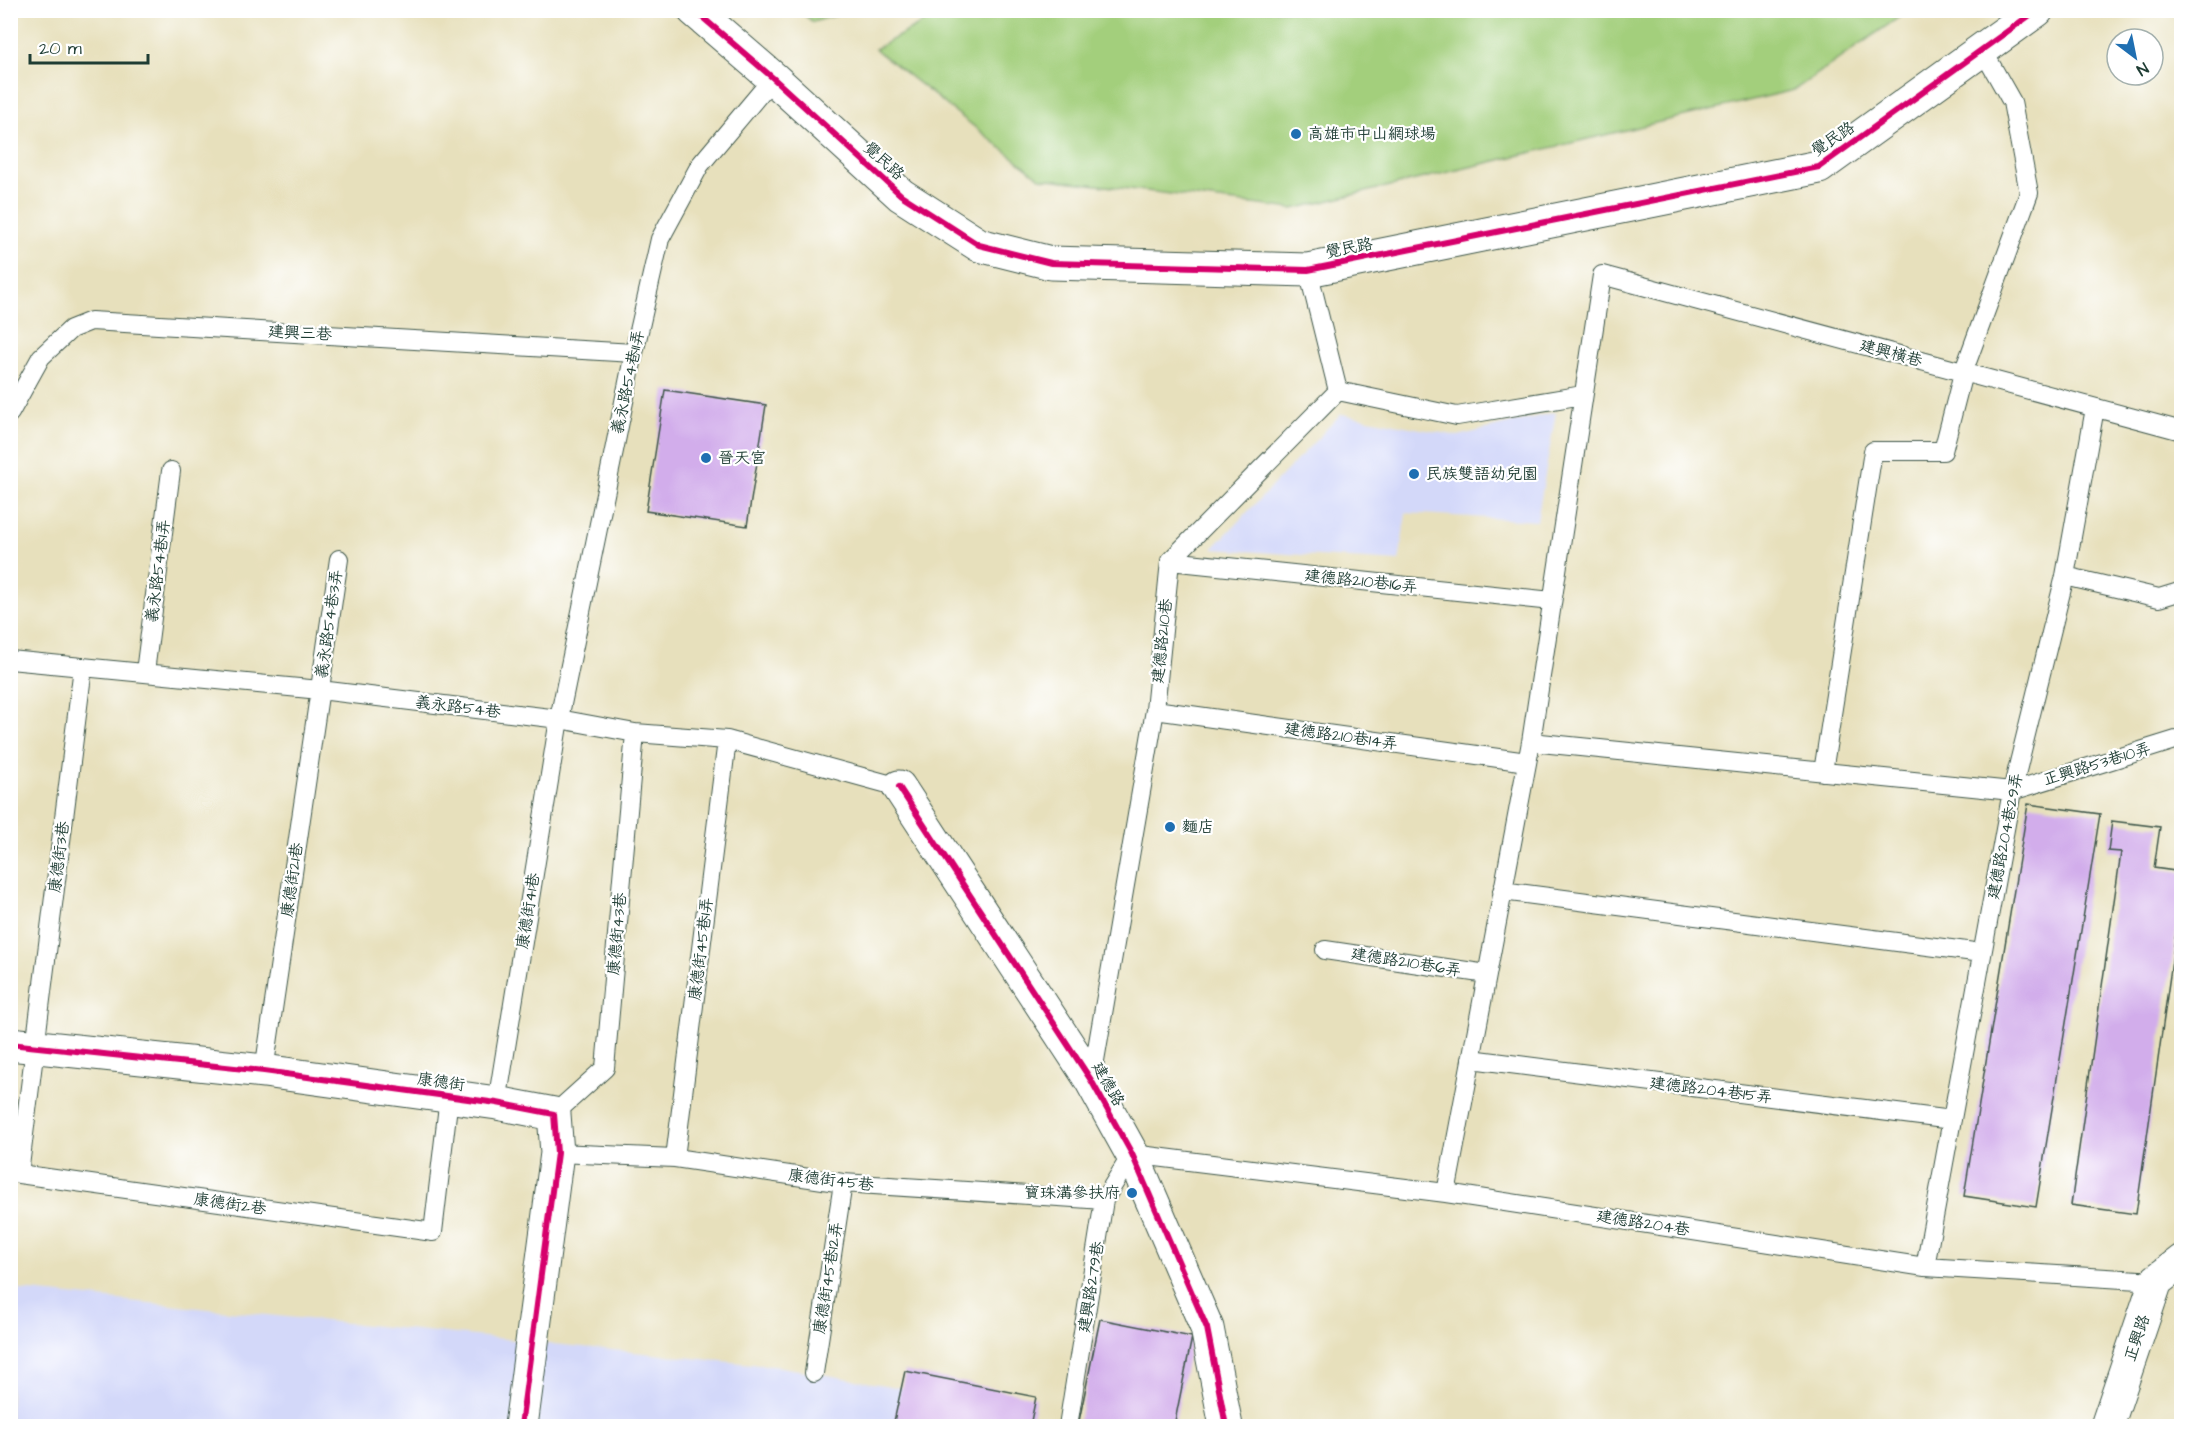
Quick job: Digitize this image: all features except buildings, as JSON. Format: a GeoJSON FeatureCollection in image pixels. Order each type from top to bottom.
{"type":"FeatureCollection","features":[{"type":"Feature","properties":{"kind":"street","name":"覺民路"},"geometry":{"type":"LineString","coordinates":[[694,10],[773,78],[901,195],[979,245],[1051,263],[1308,270],[1819,167],[2037,10]]}},
{"type":"Feature","properties":{"kind":"street","name":"建德路"},"geometry":{"type":"LineString","coordinates":[[899,787],[1091,1080],[1131,1154],[1207,1328],[1226,1426]]}},
{"type":"Feature","properties":{"kind":"street","name":"康德街"},"geometry":{"type":"LineString","coordinates":[[22,1046],[264,1071],[497,1103],[554,1114]]}},
{"type":"Feature","properties":{"kind":"street"},"geometry":{"type":"LineString","coordinates":[[521,1426],[557,1153],[554,1114]]}},
{"type":"Feature","properties":{"kind":"street"},"geometry":{"type":"LineString","coordinates":[[2156,1281],[2181,1261]]}},
{"type":"Feature","properties":{"kind":"street","name":"正興路"},"geometry":{"type":"LineString","coordinates":[[2107,1426],[2156,1281]]}},
{"type":"Feature","properties":{"kind":"lane"},"geometry":{"type":"LineString","coordinates":[[1823,772],[1873,452],[1943,451],[1963,373],[2029,193],[2012,102],[1982,49]]}},
{"type":"Feature","properties":{"kind":"lane","name":"義永路54巷11弄"},"geometry":{"type":"LineString","coordinates":[[559,719],[634,353],[660,239],[700,165],[773,78]]}},
{"type":"Feature","properties":{"kind":"lane"},"geometry":{"type":"LineString","coordinates":[[1308,270],[1338,392]]}},
{"type":"Feature","properties":{"kind":"lane","name":"建興橫巷"},"geometry":{"type":"LineString","coordinates":[[1584,395],[1602,275],[2181,431]]}},
{"type":"Feature","properties":{"kind":"lane","name":"建興三巷"},"geometry":{"type":"LineString","coordinates":[[10,413],[41,357],[71,329],[91,321],[634,353]]}},
{"type":"Feature","properties":{"kind":"lane"},"geometry":{"type":"LineString","coordinates":[[1338,392],[1457,416],[1584,395],[1531,742],[1446,1193]]}},
{"type":"Feature","properties":{"kind":"lane"},"geometry":{"type":"LineString","coordinates":[[1170,561],[1338,392]]}},
{"type":"Feature","properties":{"kind":"lane","name":"建德路204巷29弄"},"geometry":{"type":"LineString","coordinates":[[1925,1267],[2012,791],[2065,576],[2095,408]]}},
{"type":"Feature","properties":{"kind":"lane","name":"義永路54巷1弄"},"geometry":{"type":"LineString","coordinates":[[145,672],[171,471]]}},
{"type":"Feature","properties":{"kind":"lane","name":"義永路54巷3弄"},"geometry":{"type":"LineString","coordinates":[[320,690],[339,559]]}},
{"type":"Feature","properties":{"kind":"lane","name":"建德路210巷16弄"},"geometry":{"type":"LineString","coordinates":[[1170,561],[1552,601]]}},
{"type":"Feature","properties":{"kind":"lane","name":"建德路210巷"},"geometry":{"type":"LineString","coordinates":[[1091,1080],[1155,710],[1170,561]]}},
{"type":"Feature","properties":{"kind":"lane"},"geometry":{"type":"LineString","coordinates":[[2065,576],[2159,598],[2181,591]]}},
{"type":"Feature","properties":{"kind":"lane","name":"義永路54巷"},"geometry":{"type":"LineString","coordinates":[[10,660],[320,690],[559,719],[635,733],[727,740],[899,787]]}},
{"type":"Feature","properties":{"kind":"lane","name":"康德街3巷"},"geometry":{"type":"LineString","coordinates":[[22,1046],[82,667]]}},
{"type":"Feature","properties":{"kind":"lane","name":"康德街21巷"},"geometry":{"type":"LineString","coordinates":[[264,1071],[320,690]]}},
{"type":"Feature","properties":{"kind":"lane","name":"建德路210巷14弄"},"geometry":{"type":"LineString","coordinates":[[1155,710],[1527,762]]}},
{"type":"Feature","properties":{"kind":"lane","name":"康德街41巷"},"geometry":{"type":"LineString","coordinates":[[497,1103],[559,719]]}},
{"type":"Feature","properties":{"kind":"lane","name":"康德街43巷"},"geometry":{"type":"LineString","coordinates":[[554,1114],[605,1068],[635,733]]}},
{"type":"Feature","properties":{"kind":"lane","name":"正興路53巷10弄"},"geometry":{"type":"LineString","coordinates":[[2012,791],[2181,738]]}},
{"type":"Feature","properties":{"kind":"lane","name":"康德街45巷1弄"},"geometry":{"type":"LineString","coordinates":[[675,1158],[727,740]]}},
{"type":"Feature","properties":{"kind":"lane"},"geometry":{"type":"LineString","coordinates":[[1531,742],[2012,791]]}},
{"type":"Feature","properties":{"kind":"lane"},"geometry":{"type":"LineString","coordinates":[[1502,891],[1982,953]]}},
{"type":"Feature","properties":{"kind":"lane","name":"建德路210巷6弄"},"geometry":{"type":"LineString","coordinates":[[1325,950],[1487,974]]}},
{"type":"Feature","properties":{"kind":"lane","name":"康德街2巷"},"geometry":{"type":"LineString","coordinates":[[22,1046],[19,1174],[433,1232],[449,1097]]}},
{"type":"Feature","properties":{"kind":"lane","name":"建德路204巷15弄"},"geometry":{"type":"LineString","coordinates":[[1471,1059],[1952,1120]]}},
{"type":"Feature","properties":{"kind":"lane","name":"康德街45巷"},"geometry":{"type":"LineString","coordinates":[[557,1153],[675,1158],[843,1183],[1104,1200]]}},
{"type":"Feature","properties":{"kind":"lane","name":"建德路204巷"},"geometry":{"type":"LineString","coordinates":[[1131,1154],[1446,1193],[1925,1267],[2156,1281]]}},
{"type":"Feature","properties":{"kind":"lane","name":"建興路279巷"},"geometry":{"type":"LineString","coordinates":[[1068,1426],[1104,1200],[1131,1154]]}},
{"type":"Feature","properties":{"kind":"lane","name":"康德街45巷12弄"},"geometry":{"type":"LineString","coordinates":[[814,1373],[843,1183]]}},
{"type":"Feature","properties":{"kind":"shaded area","name":"民族雙語幼兒園"},"geometry":{"type":"Polygon","coordinates":[[[1556,412],[1537,521],[1406,513],[1399,561],[1212,549],[1341,414],[1458,436],[1556,412]]]}},
{"type":"Feature","properties":{"kind":"shaded area"},"geometry":{"type":"Polygon","coordinates":[[[10,1289],[781,1367],[918,1391],[912,1426],[11,1426],[10,1289]]]}},
{"type":"Feature","properties":{"kind":"green space"},"geometry":{"type":"Polygon","coordinates":[[[799,11],[851,11],[813,22],[799,11]]]}},
{"type":"Feature","properties":{"kind":"green space","name":"高雄市中山網球場"},"geometry":{"type":"Polygon","coordinates":[[[944,11],[1908,11],[1794,90],[1293,209],[1040,178],[875,49],[944,11]]]}},
{"type":"Feature","properties":{"kind":"cycle path"},"geometry":{"type":"LineString","coordinates":[[694,10],[773,78],[901,195],[979,245],[1051,263],[1308,270],[1819,167],[2037,10]]}},
{"type":"Feature","properties":{"kind":"cycle path"},"geometry":{"type":"LineString","coordinates":[[899,787],[1091,1080],[1132,1154],[1207,1328],[1226,1426]]}},
{"type":"Feature","properties":{"kind":"cycle path"},"geometry":{"type":"LineString","coordinates":[[10,1044],[264,1071],[497,1103],[554,1114],[557,1153],[521,1426]]}},
{"type":"Feature","properties":{"kind":"place","name":"高雄市中山網球場"},"geometry":{"type":"Point","coordinates":[1296,134]}},
{"type":"Feature","properties":{"kind":"place","name":"晉天宮"},"geometry":{"type":"Point","coordinates":[706,458]}},
{"type":"Feature","properties":{"kind":"place","name":"民族雙語幼兒園"},"geometry":{"type":"Point","coordinates":[1414,474]}},
{"type":"Feature","properties":{"kind":"place","name":"麵店"},"geometry":{"type":"Point","coordinates":[1170,827]}},
{"type":"Feature","properties":{"kind":"place","name":"寶珠溝參扶府"},"geometry":{"type":"Point","coordinates":[1132,1193]}}]}
